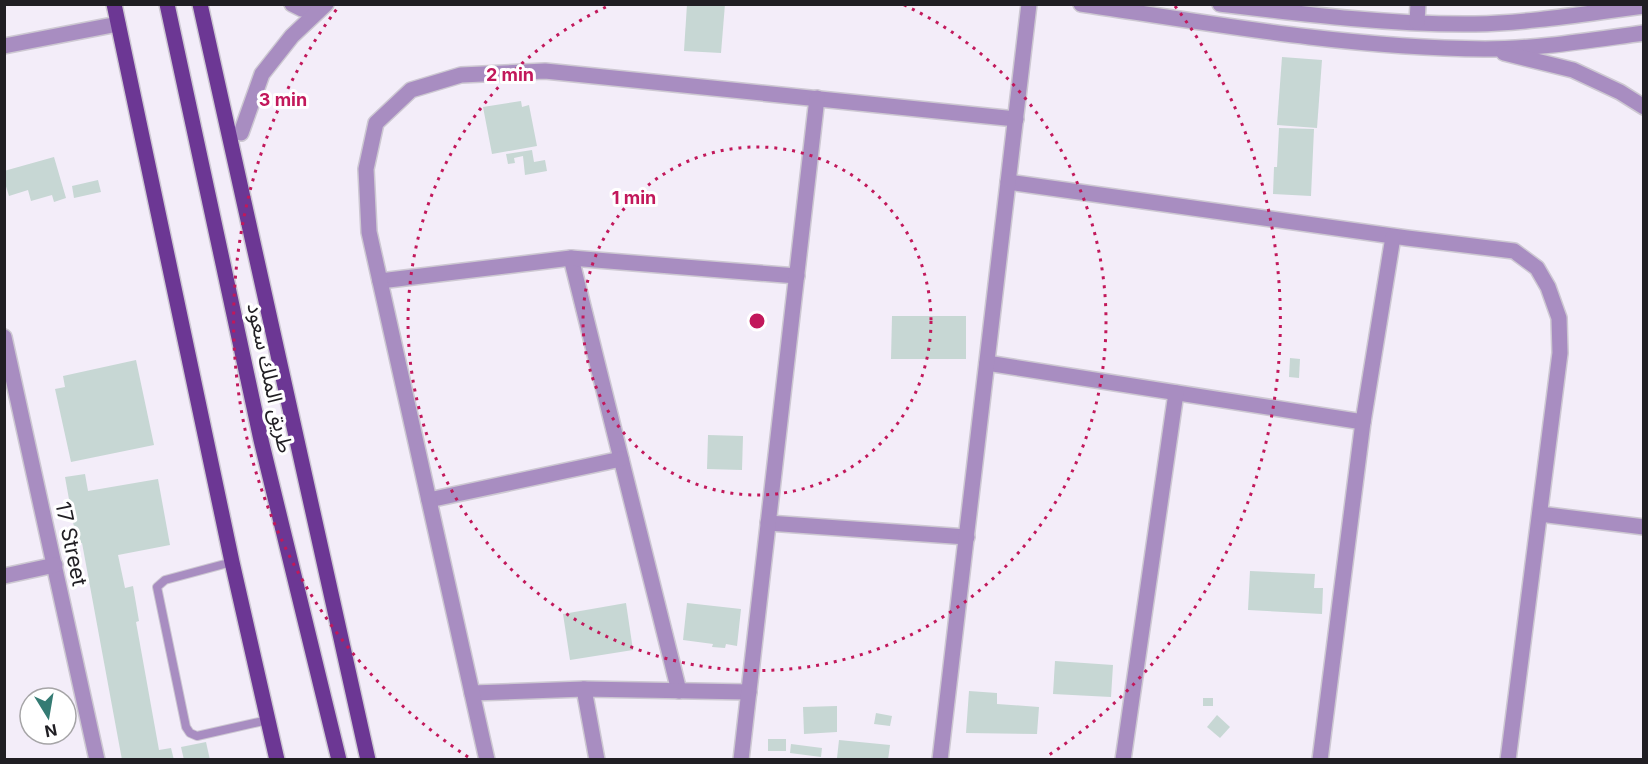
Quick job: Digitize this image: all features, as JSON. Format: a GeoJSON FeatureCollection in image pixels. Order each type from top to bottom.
{"type":"FeatureCollection","features":[{"type":"Feature","properties":{"kind":"main road"},"geometry":{"type":"LineString","coordinates":[[114,4],[232,562],[277,759]]}},
{"type":"Feature","properties":{"kind":"main road","name":"طريق الملك سعود"},"geometry":{"type":"LineString","coordinates":[[168,4],[261,440],[339,759]]}},
{"type":"Feature","properties":{"kind":"main road"},"geometry":{"type":"LineString","coordinates":[[200,4],[368,759]]}},
{"type":"Feature","properties":{"kind":"street"},"geometry":{"type":"LineString","coordinates":[[292,4],[302,9],[322,8]]}},
{"type":"Feature","properties":{"kind":"street"},"geometry":{"type":"LineString","coordinates":[[940,759],[1029,4]]}},
{"type":"Feature","properties":{"kind":"street"},"geometry":{"type":"LineString","coordinates":[[1081,4],[1280,33],[1371,43],[1486,49],[1550,46],[1644,33]]}},
{"type":"Feature","properties":{"kind":"street"},"geometry":{"type":"LineString","coordinates":[[1220,4],[1298,13],[1475,24],[1549,19],[1644,6]]}},
{"type":"Feature","properties":{"kind":"street"},"geometry":{"type":"LineString","coordinates":[[1392,4],[1392,20]]}},
{"type":"Feature","properties":{"kind":"street"},"geometry":{"type":"LineString","coordinates":[[1417,22],[1418,4]]}},
{"type":"Feature","properties":{"kind":"street"},"geometry":{"type":"LineString","coordinates":[[1549,19],[1569,4]]}},
{"type":"Feature","properties":{"kind":"street"},"geometry":{"type":"LineString","coordinates":[[241,133],[262,74],[292,36],[322,8]]}},
{"type":"Feature","properties":{"kind":"street"},"geometry":{"type":"LineString","coordinates":[[4,46],[118,24]]}},
{"type":"Feature","properties":{"kind":"street"},"geometry":{"type":"LineString","coordinates":[[1486,49],[1574,70],[1620,92],[1644,107]]}},
{"type":"Feature","properties":{"kind":"street"},"geometry":{"type":"LineString","coordinates":[[487,759],[369,232],[366,169],[376,123],[411,90],[461,75],[545,71],[1016,119]]}},
{"type":"Feature","properties":{"kind":"street"},"geometry":{"type":"LineString","coordinates":[[741,759],[817,98]]}},
{"type":"Feature","properties":{"kind":"street"},"geometry":{"type":"LineString","coordinates":[[1008,182],[1393,237],[1514,251],[1537,267],[1548,287],[1559,318],[1560,353],[1508,759]]}},
{"type":"Feature","properties":{"kind":"street"},"geometry":{"type":"LineString","coordinates":[[1320,759],[1364,422],[1393,237]]}},
{"type":"Feature","properties":{"kind":"street"},"geometry":{"type":"LineString","coordinates":[[380,281],[571,258],[797,276]]}},
{"type":"Feature","properties":{"kind":"street"},"geometry":{"type":"LineString","coordinates":[[571,258],[679,691]]}},
{"type":"Feature","properties":{"kind":"street","name":"17 Street"},"geometry":{"type":"LineString","coordinates":[[4,337],[11,399],[55,566],[97,759]]}},
{"type":"Feature","properties":{"kind":"street"},"geometry":{"type":"LineString","coordinates":[[987,363],[1364,422]]}},
{"type":"Feature","properties":{"kind":"street"},"geometry":{"type":"LineString","coordinates":[[1123,759],[1176,393]]}},
{"type":"Feature","properties":{"kind":"street"},"geometry":{"type":"LineString","coordinates":[[429,500],[621,459]]}},
{"type":"Feature","properties":{"kind":"street"},"geometry":{"type":"LineString","coordinates":[[1540,514],[1644,527]]}},
{"type":"Feature","properties":{"kind":"street"},"geometry":{"type":"LineString","coordinates":[[768,523],[966,537]]}},
{"type":"Feature","properties":{"kind":"street"},"geometry":{"type":"LineString","coordinates":[[4,576],[55,566]]}},
{"type":"Feature","properties":{"kind":"street"},"geometry":{"type":"LineString","coordinates":[[472,693],[584,689],[749,692]]}},
{"type":"Feature","properties":{"kind":"street"},"geometry":{"type":"LineString","coordinates":[[584,689],[597,759]]}},
{"type":"Feature","properties":{"kind":"lane"},"geometry":{"type":"LineString","coordinates":[[232,562],[165,580],[157,586],[186,728],[190,733],[197,735],[268,720]]}},
{"type":"Feature","properties":{"kind":"building"},"geometry":{"type":"Polygon","coordinates":[[[687,4],[725,4],[721,53],[684,51],[687,4]]]}},
{"type":"Feature","properties":{"kind":"building"},"geometry":{"type":"Polygon","coordinates":[[[1282,57],[1322,60],[1317,128],[1277,125],[1282,57]]]}},
{"type":"Feature","properties":{"kind":"building"},"geometry":{"type":"Polygon","coordinates":[[[521,101],[522,107],[529,105],[537,146],[492,154],[483,107],[521,101]]]}},
{"type":"Feature","properties":{"kind":"building"},"geometry":{"type":"Polygon","coordinates":[[[1279,128],[1314,129],[1311,196],[1273,194],[1279,128]]]}},
{"type":"Feature","properties":{"kind":"building"},"geometry":{"type":"Polygon","coordinates":[[[532,150],[534,162],[545,160],[547,171],[525,175],[523,156],[514,158],[515,163],[508,164],[506,154],[532,150]]]}},
{"type":"Feature","properties":{"kind":"building"},"geometry":{"type":"Polygon","coordinates":[[[54,157],[66,198],[54,202],[52,195],[31,201],[28,190],[9,196],[4,171],[54,157]]]}},
{"type":"Feature","properties":{"kind":"building"},"geometry":{"type":"Polygon","coordinates":[[[98,180],[101,192],[74,198],[72,186],[98,180]]]}},
{"type":"Feature","properties":{"kind":"building"},"geometry":{"type":"Polygon","coordinates":[[[892,316],[966,316],[966,359],[891,359],[892,316]]]}},
{"type":"Feature","properties":{"kind":"building"},"geometry":{"type":"Polygon","coordinates":[[[1290,358],[1300,359],[1299,378],[1289,377],[1290,358]]]}},
{"type":"Feature","properties":{"kind":"building"},"geometry":{"type":"Polygon","coordinates":[[[136,360],[154,445],[71,462],[55,389],[65,387],[63,376],[136,360]]]}},
{"type":"Feature","properties":{"kind":"building"},"geometry":{"type":"Polygon","coordinates":[[[708,435],[743,436],[742,470],[707,469],[708,435]]]}},
{"type":"Feature","properties":{"kind":"building"},"geometry":{"type":"Polygon","coordinates":[[[85,474],[88,491],[158,479],[170,545],[118,555],[125,588],[133,586],[139,621],[136,622],[159,750],[171,748],[174,760],[122,760],[82,543],[77,544],[65,477],[85,474]]]}},
{"type":"Feature","properties":{"kind":"building"},"geometry":{"type":"Polygon","coordinates":[[[1250,571],[1315,574],[1314,588],[1323,588],[1322,614],[1248,610],[1250,571]]]}},
{"type":"Feature","properties":{"kind":"building"},"geometry":{"type":"Polygon","coordinates":[[[626,603],[633,650],[570,660],[563,614],[626,603]]]}},
{"type":"Feature","properties":{"kind":"building"},"geometry":{"type":"Polygon","coordinates":[[[687,603],[741,609],[737,646],[726,644],[725,648],[712,647],[713,644],[683,640],[687,603]]]}},
{"type":"Feature","properties":{"kind":"building"},"geometry":{"type":"Polygon","coordinates":[[[1055,661],[1113,665],[1111,697],[1053,694],[1055,661]]]}},
{"type":"Feature","properties":{"kind":"building"},"geometry":{"type":"Polygon","coordinates":[[[969,691],[997,693],[997,704],[1039,707],[1037,734],[966,733],[969,691]]]}},
{"type":"Feature","properties":{"kind":"building"},"geometry":{"type":"Polygon","coordinates":[[[1203,698],[1213,698],[1213,706],[1203,706],[1203,698]]]}},
{"type":"Feature","properties":{"kind":"building"},"geometry":{"type":"Polygon","coordinates":[[[837,706],[837,732],[804,734],[803,707],[837,706]]]}},
{"type":"Feature","properties":{"kind":"building"},"geometry":{"type":"Polygon","coordinates":[[[876,713],[892,716],[890,726],[874,724],[876,713]]]}},
{"type":"Feature","properties":{"kind":"building"},"geometry":{"type":"Polygon","coordinates":[[[1217,715],[1230,727],[1220,738],[1207,727],[1217,715]]]}},
{"type":"Feature","properties":{"kind":"building"},"geometry":{"type":"Polygon","coordinates":[[[768,739],[786,739],[786,751],[768,751],[768,739]]]}},
{"type":"Feature","properties":{"kind":"building"},"geometry":{"type":"Polygon","coordinates":[[[839,740],[890,745],[888,760],[837,758],[839,740]]]}},
{"type":"Feature","properties":{"kind":"building"},"geometry":{"type":"Polygon","coordinates":[[[206,742],[210,760],[184,760],[181,747],[206,742]]]}},
{"type":"Feature","properties":{"kind":"building"},"geometry":{"type":"Polygon","coordinates":[[[791,744],[822,748],[821,757],[790,753],[791,744]]]}}]}
